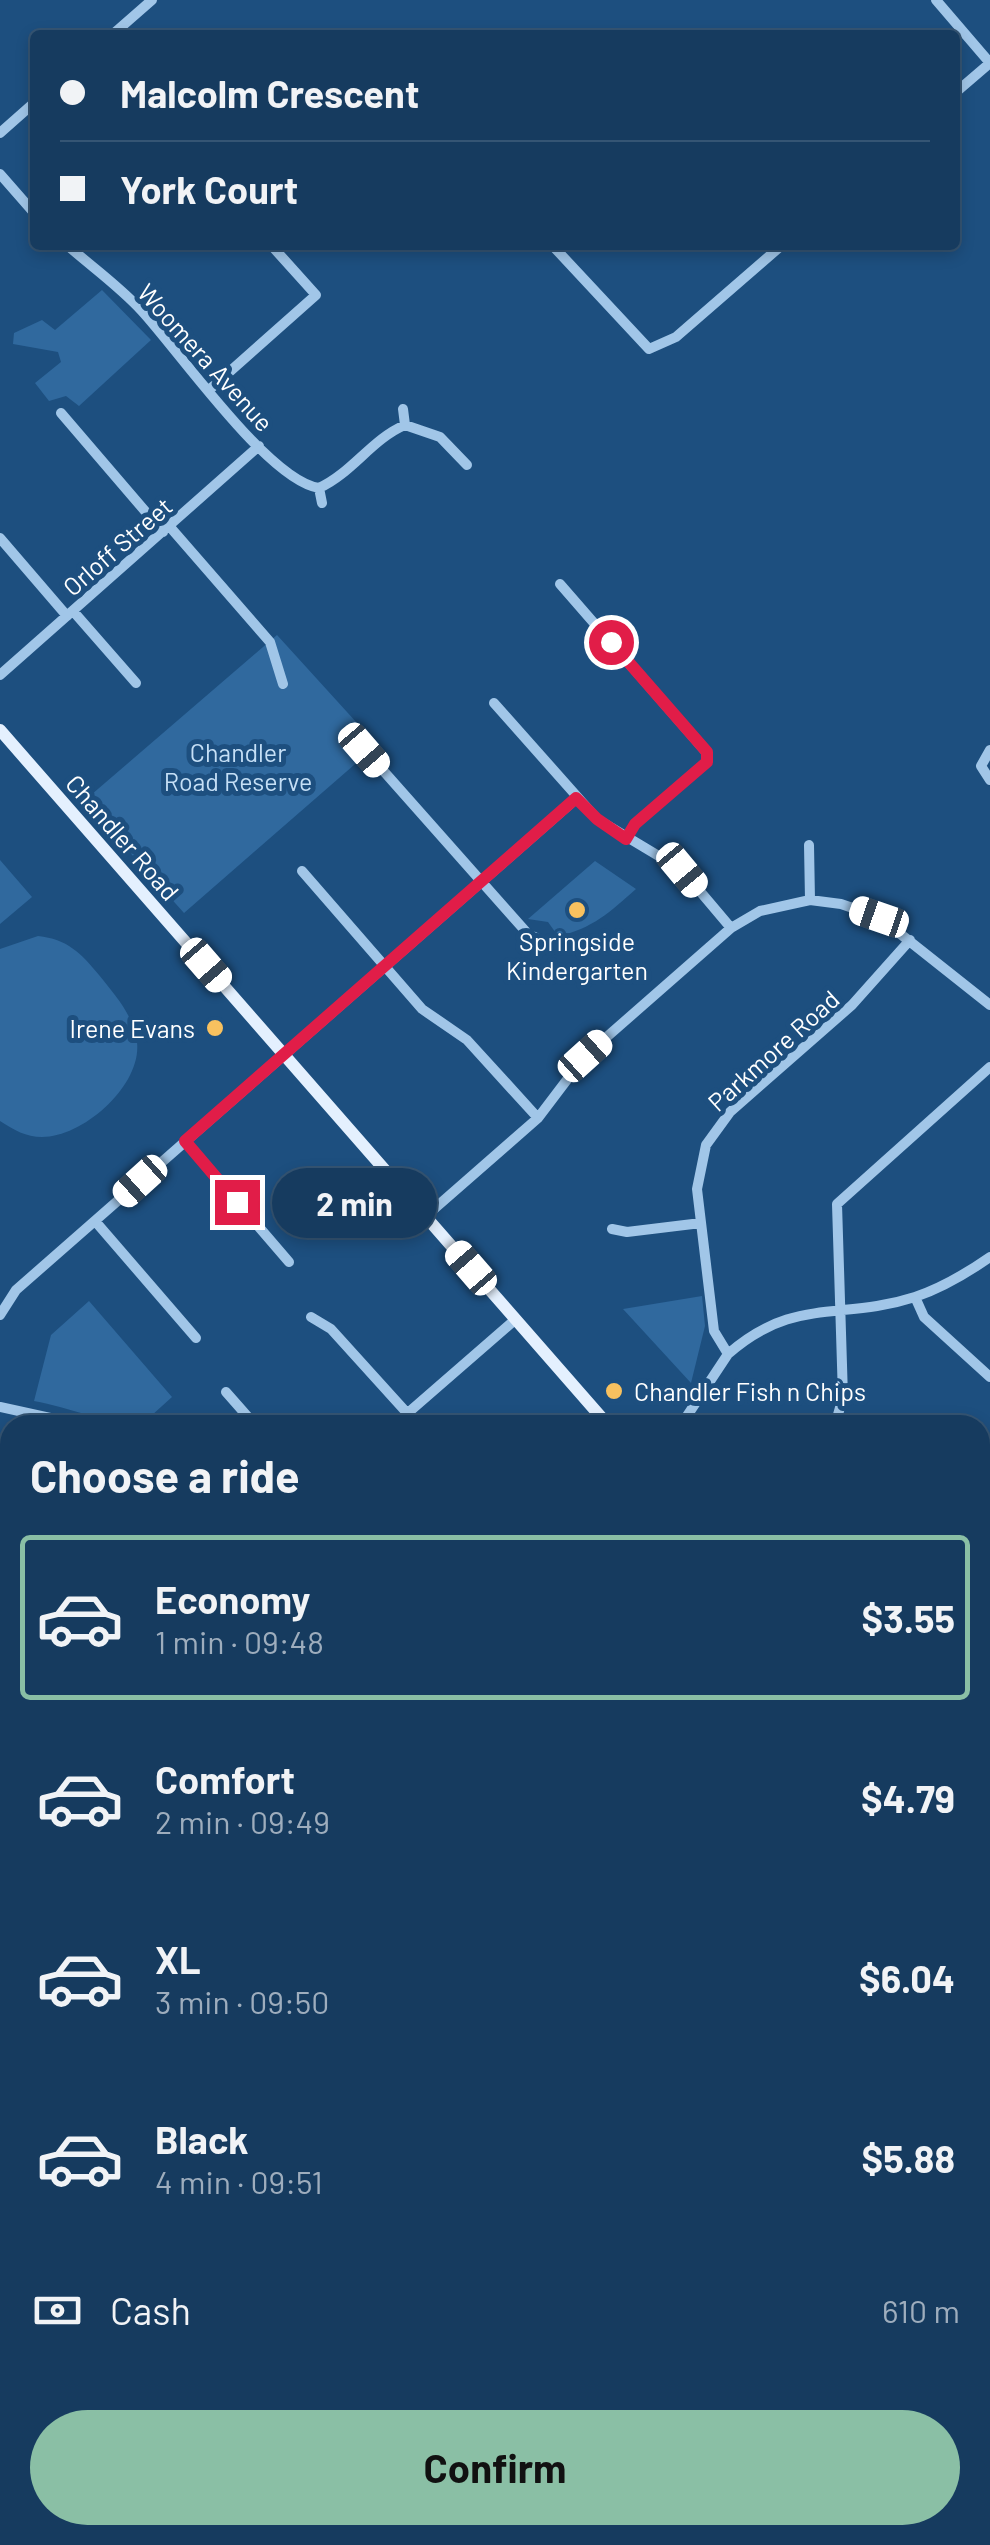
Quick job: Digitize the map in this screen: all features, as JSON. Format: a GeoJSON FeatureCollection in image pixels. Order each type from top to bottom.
{"type":"FeatureCollection","features":[{"type":"Feature","properties":{"kind":"main road","name":"Chandler Road"},"geometry":{"type":"LineString","coordinates":[[0,730],[599,1415]]}},
{"type":"Feature","properties":{"kind":"street"},"geometry":{"type":"LineString","coordinates":[[118,30],[152,0]]}},
{"type":"Feature","properties":{"kind":"street"},"geometry":{"type":"LineString","coordinates":[[936,0],[990,63],[960,90]]}},
{"type":"Feature","properties":{"kind":"street"},"geometry":{"type":"LineString","coordinates":[[0,133],[30,106]]}},
{"type":"Feature","properties":{"kind":"street"},"geometry":{"type":"LineString","coordinates":[[0,174],[30,208]]}},
{"type":"Feature","properties":{"kind":"street","name":"Woomera Avenue"},"geometry":{"type":"LineString","coordinates":[[72,250],[140,308],[283,472],[319,488]]}},
{"type":"Feature","properties":{"kind":"street"},"geometry":{"type":"LineString","coordinates":[[209,390],[316,294],[276,250]]}},
{"type":"Feature","properties":{"kind":"street"},"geometry":{"type":"LineString","coordinates":[[557,250],[649,348],[676,338],[776,250]]}},
{"type":"Feature","properties":{"kind":"street"},"geometry":{"type":"LineString","coordinates":[[404,409],[405,425]]}},
{"type":"Feature","properties":{"kind":"street"},"geometry":{"type":"LineString","coordinates":[[60,413],[270,642],[282,684]]}},
{"type":"Feature","properties":{"kind":"street"},"geometry":{"type":"LineString","coordinates":[[405,425],[440,437],[467,465]]}},
{"type":"Feature","properties":{"kind":"street"},"geometry":{"type":"LineString","coordinates":[[322,503],[319,488],[405,425]]}},
{"type":"Feature","properties":{"kind":"street","name":"Orloff Street"},"geometry":{"type":"LineString","coordinates":[[0,674],[259,446]]}},
{"type":"Feature","properties":{"kind":"street"},"geometry":{"type":"LineString","coordinates":[[0,538],[136,683]]}},
{"type":"Feature","properties":{"kind":"street"},"geometry":{"type":"LineString","coordinates":[[560,584],[707,752],[707,762],[635,824],[626,839]]}},
{"type":"Feature","properties":{"kind":"street"},"geometry":{"type":"LineString","coordinates":[[494,703],[597,819],[682,870],[731,928]]}},
{"type":"Feature","properties":{"kind":"street"},"geometry":{"type":"LineString","coordinates":[[364,750],[528,934],[541,940]]}},
{"type":"Feature","properties":{"kind":"street"},"geometry":{"type":"LineString","coordinates":[[990,750],[981,766],[990,780]]}},
{"type":"Feature","properties":{"kind":"street"},"geometry":{"type":"LineString","coordinates":[[0,1315],[16,1290],[576,798]]}},
{"type":"Feature","properties":{"kind":"street"},"geometry":{"type":"LineString","coordinates":[[809,845],[810,900]]}},
{"type":"Feature","properties":{"kind":"street"},"geometry":{"type":"LineString","coordinates":[[302,871],[422,1008],[466,1040],[538,1118]]}},
{"type":"Feature","properties":{"kind":"street"},"geometry":{"type":"LineString","coordinates":[[426,1216],[538,1118],[585,1056],[731,928],[760,912],[810,900],[841,904],[879,917],[990,1005]]}},
{"type":"Feature","properties":{"kind":"street","name":"Parkmore Road"},"geometry":{"type":"LineString","coordinates":[[728,1354],[714,1331],[696,1175],[720,1123],[852,1005],[910,940]]}},
{"type":"Feature","properties":{"kind":"street"},"geometry":{"type":"LineString","coordinates":[[838,1415],[843,1397],[838,1204],[990,1067]]}},
{"type":"Feature","properties":{"kind":"street"},"geometry":{"type":"LineString","coordinates":[[185,1141],[290,1262]]}},
{"type":"Feature","properties":{"kind":"street"},"geometry":{"type":"LineString","coordinates":[[95,1221],[196,1338]]}},
{"type":"Feature","properties":{"kind":"street"},"geometry":{"type":"LineString","coordinates":[[612,1229],[627,1232],[701,1223]]}},
{"type":"Feature","properties":{"kind":"street"},"geometry":{"type":"LineString","coordinates":[[688,1415],[728,1354],[782,1318],[915,1297],[960,1277],[990,1257]]}},
{"type":"Feature","properties":{"kind":"street"},"geometry":{"type":"LineString","coordinates":[[915,1297],[924,1317],[990,1377]]}},
{"type":"Feature","properties":{"kind":"street"},"geometry":{"type":"LineString","coordinates":[[311,1317],[331,1329],[407,1413],[516,1319]]}},
{"type":"Feature","properties":{"kind":"street"},"geometry":{"type":"LineString","coordinates":[[226,1392],[246,1415]]}},
{"type":"Feature","properties":{"kind":"street"},"geometry":{"type":"LineString","coordinates":[[0,1406],[35,1415]]}},
{"type":"Feature","properties":{"kind":"street"},"geometry":{"type":"LineString","coordinates":[[15,1415],[16,1411]]}},
{"type":"Feature","properties":{"kind":"green space"},"geometry":{"type":"Polygon","coordinates":[[[102,290],[151,340],[79,406],[66,396],[49,401],[35,383],[61,362],[58,352],[13,344],[14,333],[42,320],[55,330],[102,290]]]}},
{"type":"Feature","properties":{"kind":"green space","name":"Chandler Road Reserve"},"geometry":{"type":"Polygon","coordinates":[[[277,635],[377,745],[184,913],[84,801],[277,635]]]}},
{"type":"Feature","properties":{"kind":"green space"},"geometry":{"type":"Polygon","coordinates":[[[0,860],[32,897],[0,924],[0,860]]]}},
{"type":"Feature","properties":{"kind":"green space"},"geometry":{"type":"Polygon","coordinates":[[[595,861],[636,889],[600,919],[570,933],[558,936],[548,922],[528,919],[595,861]]]}},
{"type":"Feature","properties":{"kind":"green space"},"geometry":{"type":"Polygon","coordinates":[[[38,936],[73,948],[86,960],[123,1006],[137,1042],[130,1075],[107,1106],[75,1128],[42,1137],[20,1132],[0,1121],[0,949],[38,936]]]}},
{"type":"Feature","properties":{"kind":"green space"},"geometry":{"type":"Polygon","coordinates":[[[702,1296],[705,1326],[691,1383],[623,1309],[702,1296]]]}},
{"type":"Feature","properties":{"kind":"green space"},"geometry":{"type":"Polygon","coordinates":[[[89,1301],[172,1397],[152,1415],[89,1415],[34,1401],[51,1335],[89,1301]]]}},
{"type":"Feature","properties":{"kind":"place","name":"Springside Kindergarten"},"geometry":{"type":"Point","coordinates":[577,910]}},
{"type":"Feature","properties":{"kind":"place","name":"Irene Evans"},"geometry":{"type":"Point","coordinates":[215,1028]}},
{"type":"Feature","properties":{"kind":"place","name":"Chandler Fish n Chips"},"geometry":{"type":"Point","coordinates":[614,1391]}},
{"type":"Feature","properties":{"kind":"route"},"geometry":{"type":"LineString","coordinates":[[237,1202],[185,1141],[576,798],[626,839],[635,824],[707,762],[707,752],[611,642]]}}]}
